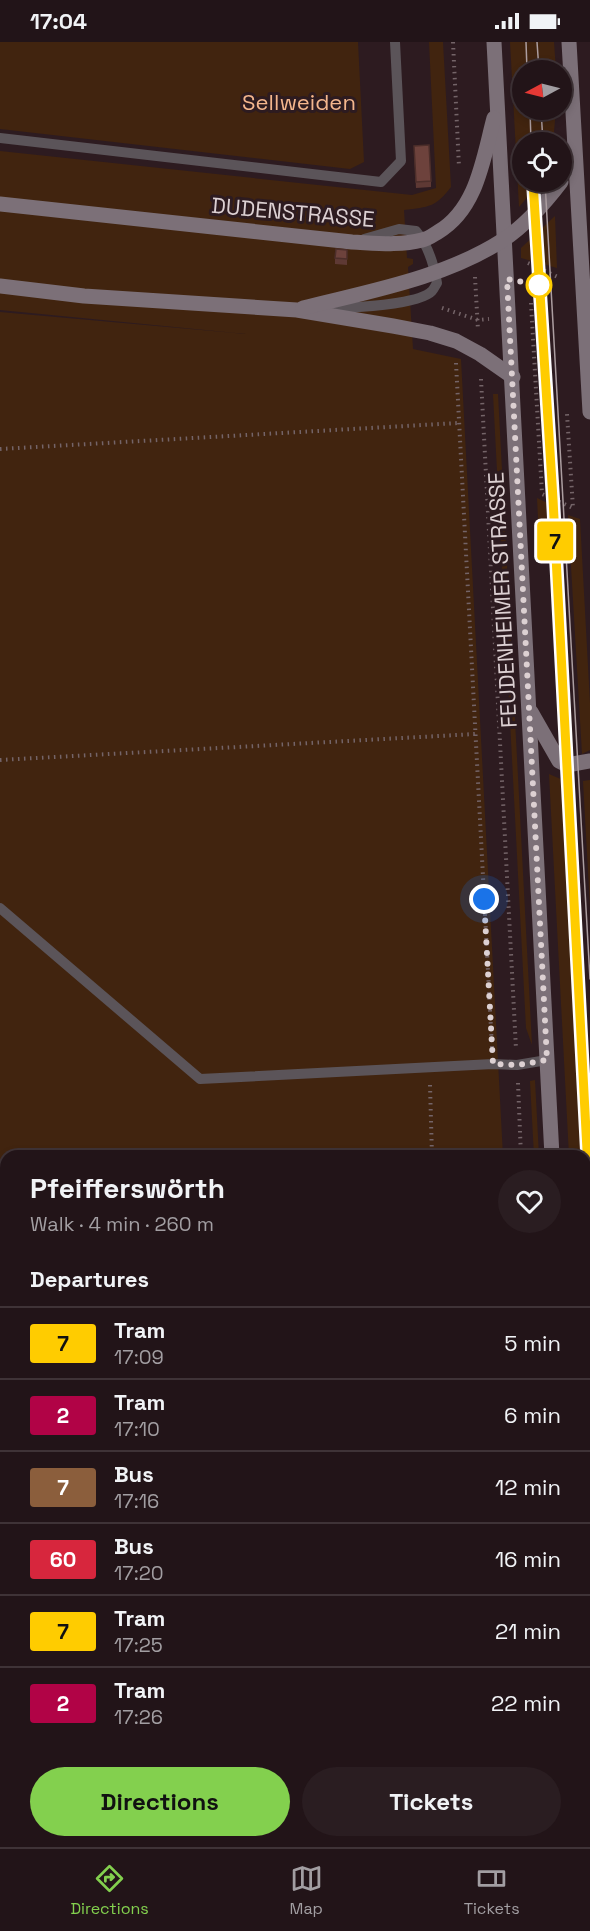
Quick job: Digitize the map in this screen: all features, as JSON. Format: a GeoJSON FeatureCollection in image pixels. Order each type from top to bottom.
{"type":"FeatureCollection","features":[{"type":"Feature","properties":{"kind":"main road","name":"FEUDENHEIMER STRASSE"},"geometry":{"type":"LineString","coordinates":[[494,42],[552,1150]]}},
{"type":"Feature","properties":{"kind":"main road"},"geometry":{"type":"LineString","coordinates":[[569,42],[587,321],[590,412]]}},
{"type":"Feature","properties":{"kind":"main road","name":"DUDENSTRASSE"},"geometry":{"type":"LineString","coordinates":[[0,204],[352,242],[397,243],[424,240],[447,227],[468,203],[498,107]]}},
{"type":"Feature","properties":{"kind":"main road"},"geometry":{"type":"LineString","coordinates":[[572,166],[576,161]]}},
{"type":"Feature","properties":{"kind":"main road"},"geometry":{"type":"LineString","coordinates":[[297,310],[403,282],[474,256],[505,239],[535,213],[552,192]]}},
{"type":"Feature","properties":{"kind":"main road"},"geometry":{"type":"LineString","coordinates":[[0,286],[84,296],[297,310],[430,333],[456,341],[513,376]]}},
{"type":"Feature","properties":{"kind":"main road"},"geometry":{"type":"LineString","coordinates":[[530,710],[559,761],[567,765],[590,761]]}},
{"type":"Feature","properties":{"kind":"lane"},"geometry":{"type":"LineString","coordinates":[[0,138],[381,182],[401,161],[395,42]]}},
{"type":"Feature","properties":{"kind":"lane"},"geometry":{"type":"LineString","coordinates":[[424,240],[435,271]]}},
{"type":"Feature","properties":{"kind":"lane"},"geometry":{"type":"LineString","coordinates":[[0,908],[200,1079],[493,1064],[517,1065],[547,1060]]}},
{"type":"Feature","properties":{"kind":"path"},"geometry":{"type":"LineString","coordinates":[[453,42],[459,182],[468,203]]}},
{"type":"Feature","properties":{"kind":"path"},"geometry":{"type":"LineString","coordinates":[[474,256],[521,1150]]}},
{"type":"Feature","properties":{"kind":"path"},"geometry":{"type":"LineString","coordinates":[[528,263],[560,278]]}},
{"type":"Feature","properties":{"kind":"path"},"geometry":{"type":"LineString","coordinates":[[456,359],[493,1064]]}},
{"type":"Feature","properties":{"kind":"path"},"geometry":{"type":"LineString","coordinates":[[0,449],[458,423]]}},
{"type":"Feature","properties":{"kind":"path"},"geometry":{"type":"LineString","coordinates":[[542,495],[573,508]]}},
{"type":"Feature","properties":{"kind":"path"},"geometry":{"type":"LineString","coordinates":[[0,760],[475,734]]}},
{"type":"Feature","properties":{"kind":"path"},"geometry":{"type":"LineString","coordinates":[[429,1067],[432,1150]]}},
{"type":"Feature","properties":{"kind":"green space","name":"Sellweiden"},"geometry":{"type":"Polygon","coordinates":[[[0,42],[358,42],[364,162],[350,169],[0,129],[0,42]]]}},
{"type":"Feature","properties":{"kind":"green space"},"geometry":{"type":"Polygon","coordinates":[[[429,42],[443,42],[451,187],[441,199],[431,205],[404,210],[407,258],[413,259],[413,264],[408,267],[413,349],[461,359],[503,1150],[0,1150],[0,312],[246,334],[0,310],[0,151],[412,195],[436,188],[429,42]]]}},
{"type":"Feature","properties":{"kind":"green space"},"geometry":{"type":"Polygon","coordinates":[[[510,42],[554,42],[555,60],[512,60],[512,79],[510,42]]]}},
{"type":"Feature","properties":{"kind":"green space"},"geometry":{"type":"Polygon","coordinates":[[[514,120],[555,120],[554,132],[515,132],[514,120]]]}},
{"type":"Feature","properties":{"kind":"green space"},"geometry":{"type":"Polygon","coordinates":[[[518,192],[532,192],[519,207],[518,192]]]}},
{"type":"Feature","properties":{"kind":"green space"},"geometry":{"type":"Polygon","coordinates":[[[555,216],[557,268],[521,258],[521,248],[555,216]]]}},
{"type":"Feature","properties":{"kind":"green space"},"geometry":{"type":"Polygon","coordinates":[[[493,394],[498,394],[532,1045],[526,1028],[493,394]]]}},
{"type":"Feature","properties":{"kind":"green space"},"geometry":{"type":"Polygon","coordinates":[[[537,498],[550,504],[552,559],[540,559],[537,498]]]}},
{"type":"Feature","properties":{"kind":"green space"},"geometry":{"type":"Polygon","coordinates":[[[568,515],[580,519],[590,703],[590,750],[582,754],[568,515]]]}},
{"type":"Feature","properties":{"kind":"green space"},"geometry":{"type":"Polygon","coordinates":[[[549,774],[563,780],[582,1150],[569,1150],[549,774]]]}},
{"type":"Feature","properties":{"kind":"green space"},"geometry":{"type":"Polygon","coordinates":[[[590,780],[590,907],[583,781],[590,780]]]}},
{"type":"Feature","properties":{"kind":"green space"},"geometry":{"type":"Polygon","coordinates":[[[535,1080],[539,1150],[534,1150],[530,1081],[535,1080]]]}},
{"type":"Feature","properties":{"kind":"building"},"geometry":{"type":"Polygon","coordinates":[[[429,145],[431,181],[416,182],[414,146],[429,145]]]}},
{"type":"Feature","properties":{"kind":"building"},"geometry":{"type":"Polygon","coordinates":[[[336,249],[347,250],[347,259],[335,258],[336,249]]]}},
{"type":"Feature","properties":{"kind":"tram line"},"geometry":{"type":"LineString","coordinates":[[526,42],[527,60]]}},
{"type":"Feature","properties":{"kind":"tram line"},"geometry":{"type":"LineString","coordinates":[[537,42],[538,60]]}},
{"type":"Feature","properties":{"kind":"tram line"},"geometry":{"type":"LineString","coordinates":[[530,120],[531,132]]}},
{"type":"Feature","properties":{"kind":"tram line"},"geometry":{"type":"LineString","coordinates":[[542,120],[542,132]]}},
{"type":"Feature","properties":{"kind":"tram line"},"geometry":{"type":"LineString","coordinates":[[534,192],[553,499],[587,1150]]}},
{"type":"Feature","properties":{"kind":"tram line","name":"7"},"geometry":{"type":"LineString","coordinates":[[534,192],[553,499],[587,1150]]}},
{"type":"Feature","properties":{"kind":"tram line"},"geometry":{"type":"LineString","coordinates":[[546,192],[590,979]]}},
{"type":"Feature","properties":{"kind":"route"},"geometry":{"type":"LineString","coordinates":[[484,899],[493,1064],[517,1065],[547,1060],[507,279],[539,285]]}}]}
